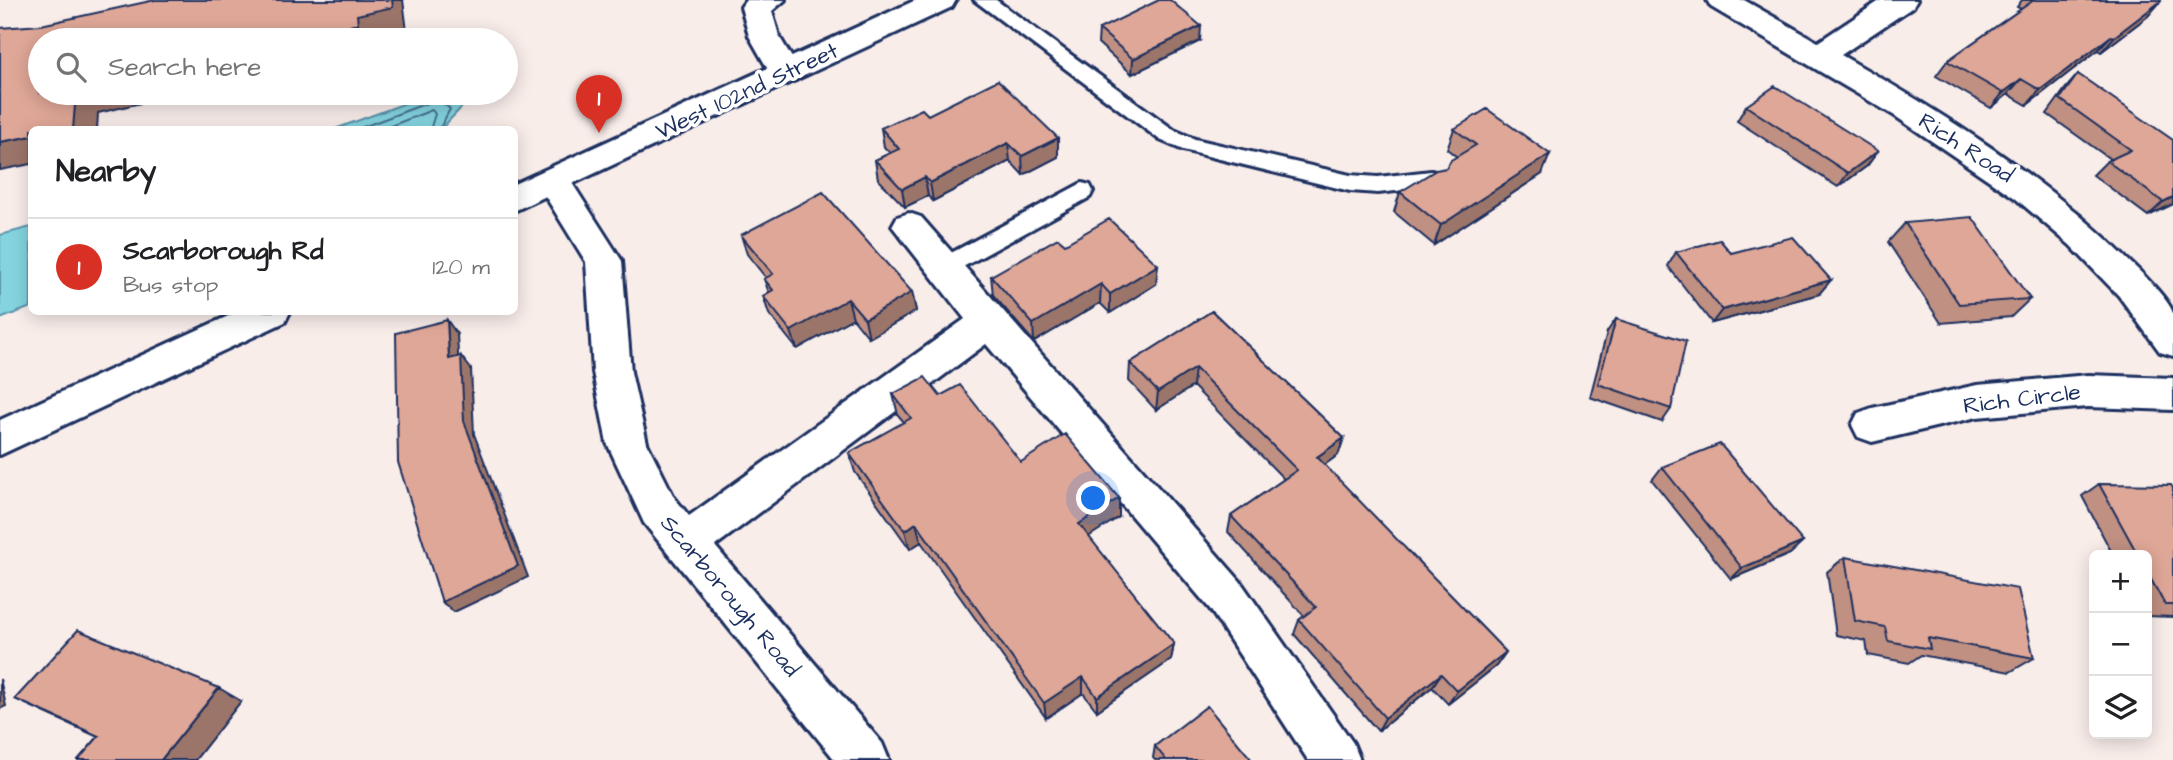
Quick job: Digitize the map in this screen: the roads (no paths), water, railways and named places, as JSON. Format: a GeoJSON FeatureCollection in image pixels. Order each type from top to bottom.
{"type":"FeatureCollection","features":[{"type":"Feature","properties":{"kind":"street","name":"West 102nd Street"},"geometry":{"type":"LineString","coordinates":[[518,197],[941,0]]}},
{"type":"Feature","properties":{"kind":"street","name":"Rich Road"},"geometry":{"type":"LineString","coordinates":[[1722,0],[1941,131],[2021,184],[2092,245],[2156,315],[2173,341]]}},
{"type":"Feature","properties":{"kind":"street"},"geometry":{"type":"LineString","coordinates":[[1817,57],[1902,0]]}},
{"type":"Feature","properties":{"kind":"street"},"geometry":{"type":"LineString","coordinates":[[760,2],[764,36],[785,73]]}},
{"type":"Feature","properties":{"kind":"street","name":"Scarborough Road"},"geometry":{"type":"LineString","coordinates":[[553,181],[604,261],[612,372],[627,443],[659,510],[865,760]]}},
{"type":"Feature","properties":{"kind":"street"},"geometry":{"type":"LineString","coordinates":[[909,226],[1225,595],[1336,760]]}},
{"type":"Feature","properties":{"kind":"street"},"geometry":{"type":"LineString","coordinates":[[0,438],[266,315]]}},
{"type":"Feature","properties":{"kind":"street"},"geometry":{"type":"LineString","coordinates":[[685,543],[989,322]]}},
{"type":"Feature","properties":{"kind":"street","name":"Rich Circle"},"geometry":{"type":"LineString","coordinates":[[1872,425],[1977,401],[2088,391],[2173,394]]}},
{"type":"Feature","properties":{"kind":"lane"},"geometry":{"type":"LineString","coordinates":[[984,0],[1167,135],[1190,145],[1350,183],[1378,185],[1431,179]]}},
{"type":"Feature","properties":{"kind":"lane"},"geometry":{"type":"LineString","coordinates":[[944,267],[1082,191]]}},
{"type":"Feature","properties":{"kind":"water"},"geometry":{"type":"Polygon","coordinates":[[[400,105],[462,107],[444,126],[343,126],[400,105]]]}},
{"type":"Feature","properties":{"kind":"water"},"geometry":{"type":"Polygon","coordinates":[[[28,228],[28,308],[0,319],[0,235],[28,228]]]}},
{"type":"Feature","properties":{"kind":"place","name":"Scarborough Rd"},"geometry":{"type":"Point","coordinates":[599,133]}}]}
